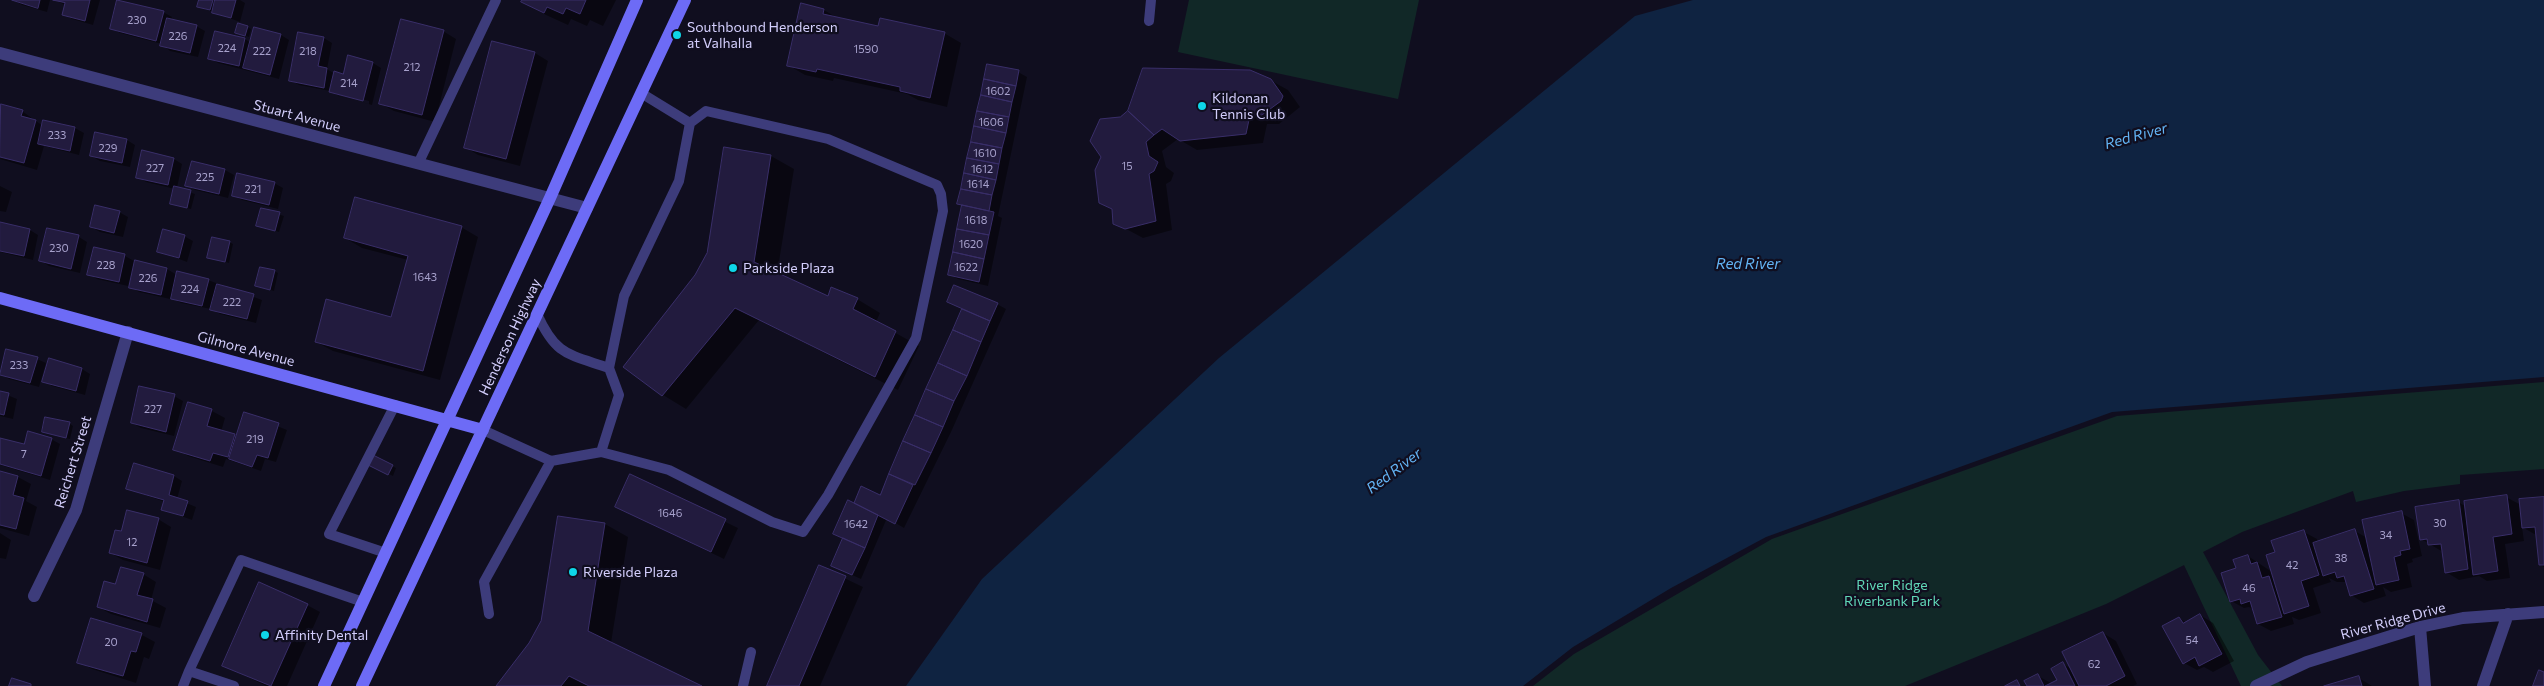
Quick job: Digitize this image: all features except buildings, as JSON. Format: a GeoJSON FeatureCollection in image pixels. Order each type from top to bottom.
{"type":"FeatureCollection","features":[{"type":"Feature","properties":{"kind":"main road","name":"Henderson Highway"},"geometry":{"type":"LineString","coordinates":[[324,686],[550,198],[637,0]]}},
{"type":"Feature","properties":{"kind":"main road","name":"Henderson Highway"},"geometry":{"type":"LineString","coordinates":[[362,686],[685,0]]}},
{"type":"Feature","properties":{"kind":"main road","name":"Gilmore Avenue"},"geometry":{"type":"LineString","coordinates":[[0,298],[483,430]]}},
{"type":"Feature","properties":{"kind":"street","name":"Stuart Avenue"},"geometry":{"type":"LineString","coordinates":[[0,53],[587,208]]}},
{"type":"Feature","properties":{"kind":"street","name":"Reichert Street"},"geometry":{"type":"LineString","coordinates":[[34,596],[76,510],[128,332]]}},
{"type":"Feature","properties":{"kind":"street","name":"River Ridge Drive"},"geometry":{"type":"LineString","coordinates":[[2256,686],[2307,662],[2420,627],[2463,618],[2544,612]]}},
{"type":"Feature","properties":{"kind":"street"},"geometry":{"type":"LineString","coordinates":[[2483,686],[2508,614]]}},
{"type":"Feature","properties":{"kind":"street"},"geometry":{"type":"LineString","coordinates":[[2420,627],[2425,686]]}},
{"type":"Feature","properties":{"kind":"lane"},"geometry":{"type":"LineString","coordinates":[[418,164],[496,0]]}},
{"type":"Feature","properties":{"kind":"lane"},"geometry":{"type":"LineString","coordinates":[[1149,21],[1151,0]]}},
{"type":"Feature","properties":{"kind":"lane"},"geometry":{"type":"LineString","coordinates":[[641,93],[690,123]]}},
{"type":"Feature","properties":{"kind":"lane"},"geometry":{"type":"LineString","coordinates":[[483,430],[550,461],[601,452],[669,470],[772,522],[803,532],[828,495],[916,338],[942,211],[941,194],[937,185],[828,140],[706,111],[690,123],[679,181],[624,296],[609,368],[619,395],[601,452]]}},
{"type":"Feature","properties":{"kind":"lane"},"geometry":{"type":"LineString","coordinates":[[537,314],[547,335],[556,347],[569,355],[609,368]]}},
{"type":"Feature","properties":{"kind":"lane"},"geometry":{"type":"LineString","coordinates":[[386,553],[329,534],[395,406]]}},
{"type":"Feature","properties":{"kind":"lane"},"geometry":{"type":"LineString","coordinates":[[490,614],[484,582],[550,461]]}},
{"type":"Feature","properties":{"kind":"lane"},"geometry":{"type":"LineString","coordinates":[[183,686],[241,560],[363,602]]}},
{"type":"Feature","properties":{"kind":"lane"},"geometry":{"type":"LineString","coordinates":[[743,686],[751,652]]}},
{"type":"Feature","properties":{"kind":"lane"},"geometry":{"type":"LineString","coordinates":[[189,671],[234,686]]}},
{"type":"Feature","properties":{"kind":"green space"},"geometry":{"type":"Polygon","coordinates":[[[1189,0],[1419,0],[1398,99],[1178,52],[1189,0]]]}},
{"type":"Feature","properties":{"kind":"green space","name":"River Ridge Riverbank Park"},"geometry":{"type":"Polygon","coordinates":[[[2544,382],[2544,469],[2460,475],[2460,484],[2404,491],[2356,502],[2353,491],[2242,532],[2203,552],[2258,655],[2282,686],[2241,686],[2184,565],[2106,604],[1905,686],[1533,686],[1574,654],[1772,539],[2117,416],[2544,382]]]}},
{"type":"Feature","properties":{"kind":"water","name":"Red River"},"geometry":{"type":"Polygon","coordinates":[[[1693,0],[2544,0],[2544,377],[2112,412],[1766,537],[1671,588],[1573,647],[1523,686],[906,686],[982,579],[1219,358],[1635,16],[1693,0]]]}},
{"type":"Feature","properties":{"kind":"place","name":"Southbound Henderson at Valhalla"},"geometry":{"type":"Point","coordinates":[677,35]}},
{"type":"Feature","properties":{"kind":"place","name":"Kildonan Tennis Club"},"geometry":{"type":"Point","coordinates":[1202,106]}},
{"type":"Feature","properties":{"kind":"place","name":"Parkside Plaza"},"geometry":{"type":"Point","coordinates":[733,268]}},
{"type":"Feature","properties":{"kind":"place","name":"Riverside Plaza"},"geometry":{"type":"Point","coordinates":[573,572]}},
{"type":"Feature","properties":{"kind":"place","name":"Affinity Dental"},"geometry":{"type":"Point","coordinates":[265,635]}}]}
